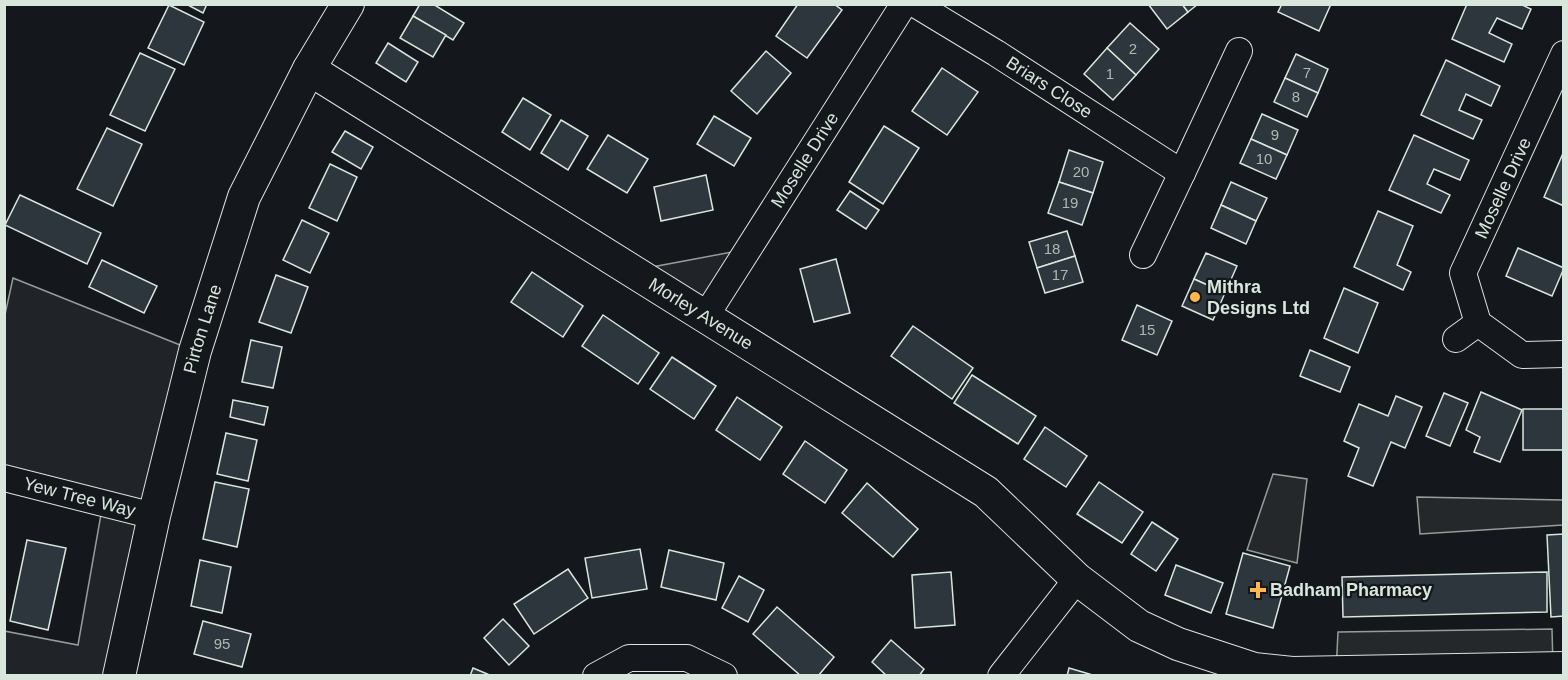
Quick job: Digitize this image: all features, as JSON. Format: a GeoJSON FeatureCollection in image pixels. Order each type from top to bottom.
{"type":"FeatureCollection","features":[{"type":"Feature","properties":{"kind":"street","name":"Pirton Lane"},"geometry":{"type":"LineString","coordinates":[[119,675],[154,516],[195,351],[244,197],[309,69],[348,4]]}},
{"type":"Feature","properties":{"kind":"street","name":"Moselle Drive"},"geometry":{"type":"LineString","coordinates":[[705,317],[904,4]]}},
{"type":"Feature","properties":{"kind":"street","name":"Briars Close"},"geometry":{"type":"LineString","coordinates":[[915,4],[996,53],[1182,173]]}},
{"type":"Feature","properties":{"kind":"street"},"geometry":{"type":"LineString","coordinates":[[1143,255],[1239,51]]}},
{"type":"Feature","properties":{"kind":"street","name":"Moselle Drive"},"geometry":{"type":"LineString","coordinates":[[1478,323],[1463,273],[1563,54]]}},
{"type":"Feature","properties":{"kind":"street","name":"Morley Avenue"},"geometry":{"type":"LineString","coordinates":[[309,69],[987,492],[1077,579],[1139,626],[1178,644],[1253,672],[1563,668]]}},
{"type":"Feature","properties":{"kind":"street"},"geometry":{"type":"LineString","coordinates":[[1456,339],[1478,323],[1522,355],[1563,354]]}},
{"type":"Feature","properties":{"kind":"street","name":"Yew Tree Way"},"geometry":{"type":"LineString","coordinates":[[4,478],[154,516]]}},
{"type":"Feature","properties":{"kind":"street"},"geometry":{"type":"LineString","coordinates":[[1001,675],[1077,579]]}},
{"type":"Feature","properties":{"kind":"street"},"geometry":{"type":"LineString","coordinates":[[596,675],[629,658],[687,658],[723,675]]}},
{"type":"Feature","properties":{"kind":"shaded area"},"geometry":{"type":"Polygon","coordinates":[[[748,249],[705,317],[631,271],[748,249]]]}},
{"type":"Feature","properties":{"kind":"shaded area"},"geometry":{"type":"Polygon","coordinates":[[[13,278],[195,351],[119,675],[5,675],[4,631],[78,645],[103,503],[5,478],[4,319],[13,278]]]}},
{"type":"Feature","properties":{"kind":"shaded area"},"geometry":{"type":"Polygon","coordinates":[[[1273,474],[1307,479],[1297,563],[1247,550],[1273,474]]]}},
{"type":"Feature","properties":{"kind":"shaded area"},"geometry":{"type":"Polygon","coordinates":[[[1417,497],[1563,500],[1563,525],[1420,534],[1417,497]]]}},
{"type":"Feature","properties":{"kind":"shaded area"},"geometry":{"type":"Polygon","coordinates":[[[1552,629],[1553,668],[1336,672],[1338,632],[1552,629]]]}},
{"type":"Feature","properties":{"kind":"building"},"geometry":{"type":"Polygon","coordinates":[[[186,4],[207,4],[203,13],[186,4]]]}},
{"type":"Feature","properties":{"kind":"building"},"geometry":{"type":"Polygon","coordinates":[[[420,4],[433,4],[464,23],[453,40],[413,16],[420,4]]]}},
{"type":"Feature","properties":{"kind":"building"},"geometry":{"type":"Polygon","coordinates":[[[798,4],[834,4],[842,10],[807,58],[776,36],[798,4]]]}},
{"type":"Feature","properties":{"kind":"building"},"geometry":{"type":"Polygon","coordinates":[[[1148,4],[1182,4],[1188,12],[1167,29],[1148,4]]]}},
{"type":"Feature","properties":{"kind":"building"},"geometry":{"type":"Polygon","coordinates":[[[1182,4],[1198,4],[1188,12],[1182,4]]]}},
{"type":"Feature","properties":{"kind":"building"},"geometry":{"type":"Polygon","coordinates":[[[1282,4],[1331,4],[1319,31],[1278,12],[1282,4]]]}},
{"type":"Feature","properties":{"kind":"building"},"geometry":{"type":"Polygon","coordinates":[[[1467,4],[1520,4],[1531,9],[1522,29],[1497,18],[1489,33],[1512,44],[1504,62],[1452,39],[1467,4]]]}},
{"type":"Feature","properties":{"kind":"building"},"geometry":{"type":"Polygon","coordinates":[[[169,5],[204,22],[184,65],[148,48],[169,5]]]}},
{"type":"Feature","properties":{"kind":"building"},"geometry":{"type":"Polygon","coordinates":[[[413,16],[446,35],[433,57],[400,38],[413,16]]]}},
{"type":"Feature","properties":{"kind":"building"},"geometry":{"type":"Polygon","coordinates":[[[1130,23],[1159,49],[1136,75],[1107,48],[1130,23]]]}},
{"type":"Feature","properties":{"kind":"building"},"geometry":{"type":"Polygon","coordinates":[[[388,43],[418,62],[406,82],[376,63],[388,43]]]}},
{"type":"Feature","properties":{"kind":"building"},"geometry":{"type":"Polygon","coordinates":[[[1107,48],[1136,75],[1113,100],[1084,74],[1107,48]]]}},
{"type":"Feature","properties":{"kind":"building"},"geometry":{"type":"Polygon","coordinates":[[[766,51],[791,73],[757,114],[731,91],[766,51]]]}},
{"type":"Feature","properties":{"kind":"building"},"geometry":{"type":"Polygon","coordinates":[[[140,53],[175,69],[145,131],[110,115],[140,53]]]}},
{"type":"Feature","properties":{"kind":"building"},"geometry":{"type":"Polygon","coordinates":[[[1296,54],[1328,69],[1318,93],[1285,78],[1296,54]]]}},
{"type":"Feature","properties":{"kind":"building"},"geometry":{"type":"Polygon","coordinates":[[[1446,60],[1500,86],[1491,106],[1466,94],[1459,110],[1482,120],[1473,139],[1421,115],[1446,60]]]}},
{"type":"Feature","properties":{"kind":"building"},"geometry":{"type":"Polygon","coordinates":[[[942,68],[978,92],[947,135],[912,111],[942,68]]]}},
{"type":"Feature","properties":{"kind":"building"},"geometry":{"type":"Polygon","coordinates":[[[1285,78],[1318,93],[1307,117],[1274,102],[1285,78]]]}},
{"type":"Feature","properties":{"kind":"building"},"geometry":{"type":"Polygon","coordinates":[[[523,98],[551,115],[530,150],[502,132],[523,98]]]}},
{"type":"Feature","properties":{"kind":"building"},"geometry":{"type":"Polygon","coordinates":[[[1262,114],[1298,130],[1287,155],[1251,139],[1262,114]]]}},
{"type":"Feature","properties":{"kind":"building"},"geometry":{"type":"Polygon","coordinates":[[[714,116],[751,138],[734,166],[697,144],[714,116]]]}},
{"type":"Feature","properties":{"kind":"building"},"geometry":{"type":"Polygon","coordinates":[[[561,120],[588,136],[568,170],[541,153],[561,120]]]}},
{"type":"Feature","properties":{"kind":"building"},"geometry":{"type":"Polygon","coordinates":[[[884,126],[919,148],[883,204],[849,182],[884,126]]]}},
{"type":"Feature","properties":{"kind":"building"},"geometry":{"type":"Polygon","coordinates":[[[107,128],[142,144],[113,206],[77,189],[107,128]]]}},
{"type":"Feature","properties":{"kind":"building"},"geometry":{"type":"Polygon","coordinates":[[[345,131],[373,147],[361,169],[332,152],[345,131]]]}},
{"type":"Feature","properties":{"kind":"building"},"geometry":{"type":"Polygon","coordinates":[[[608,135],[648,159],[627,193],[587,169],[608,135]]]}},
{"type":"Feature","properties":{"kind":"building"},"geometry":{"type":"Polygon","coordinates":[[[1414,135],[1469,160],[1460,180],[1434,169],[1427,184],[1450,195],[1441,213],[1389,190],[1414,135]]]}},
{"type":"Feature","properties":{"kind":"building"},"geometry":{"type":"Polygon","coordinates":[[[1251,139],[1287,155],[1276,179],[1240,163],[1251,139]]]}},
{"type":"Feature","properties":{"kind":"building"},"geometry":{"type":"Polygon","coordinates":[[[1069,150],[1103,162],[1093,193],[1059,182],[1069,150]]]}},
{"type":"Feature","properties":{"kind":"building"},"geometry":{"type":"Polygon","coordinates":[[[1564,151],[1564,206],[1544,197],[1564,151]]]}},
{"type":"Feature","properties":{"kind":"building"},"geometry":{"type":"Polygon","coordinates":[[[330,164],[357,177],[337,221],[309,208],[330,164]]]}},
{"type":"Feature","properties":{"kind":"building"},"geometry":{"type":"Polygon","coordinates":[[[706,175],[713,210],[661,221],[654,187],[706,175]]]}},
{"type":"Feature","properties":{"kind":"building"},"geometry":{"type":"Polygon","coordinates":[[[1059,182],[1093,193],[1082,225],[1048,213],[1059,182]]]}},
{"type":"Feature","properties":{"kind":"building"},"geometry":{"type":"Polygon","coordinates":[[[1231,182],[1267,198],[1256,221],[1221,205],[1231,182]]]}},
{"type":"Feature","properties":{"kind":"building"},"geometry":{"type":"Polygon","coordinates":[[[850,191],[879,210],[866,229],[837,210],[850,191]]]}},
{"type":"Feature","properties":{"kind":"building"},"geometry":{"type":"Polygon","coordinates":[[[20,195],[101,233],[87,264],[5,225],[20,195]]]}},
{"type":"Feature","properties":{"kind":"building"},"geometry":{"type":"Polygon","coordinates":[[[1221,205],[1256,221],[1246,244],[1211,228],[1221,205]]]}},
{"type":"Feature","properties":{"kind":"building"},"geometry":{"type":"Polygon","coordinates":[[[1378,211],[1413,226],[1397,265],[1411,272],[1403,290],[1354,267],[1378,211]]]}},
{"type":"Feature","properties":{"kind":"building"},"geometry":{"type":"Polygon","coordinates":[[[302,220],[329,233],[310,273],[283,260],[302,220]]]}},
{"type":"Feature","properties":{"kind":"building"},"geometry":{"type":"Polygon","coordinates":[[[1067,231],[1075,256],[1037,268],[1029,242],[1067,231]]]}},
{"type":"Feature","properties":{"kind":"building"},"geometry":{"type":"Polygon","coordinates":[[[1518,248],[1564,268],[1552,296],[1506,276],[1518,248]]]}},
{"type":"Feature","properties":{"kind":"building"},"geometry":{"type":"Polygon","coordinates":[[[1206,253],[1237,266],[1225,293],[1194,279],[1206,253]]]}},
{"type":"Feature","properties":{"kind":"building"},"geometry":{"type":"Polygon","coordinates":[[[1075,256],[1083,282],[1045,293],[1037,268],[1075,256]]]}},
{"type":"Feature","properties":{"kind":"building"},"geometry":{"type":"Polygon","coordinates":[[[836,259],[850,313],[814,322],[800,269],[836,259]]]}},
{"type":"Feature","properties":{"kind":"building"},"geometry":{"type":"Polygon","coordinates":[[[102,260],[157,286],[144,313],[89,287],[102,260]]]}},
{"type":"Feature","properties":{"kind":"building"},"geometry":{"type":"Polygon","coordinates":[[[532,272],[583,306],[563,337],[511,302],[532,272]]]}},
{"type":"Feature","properties":{"kind":"building"},"geometry":{"type":"Polygon","coordinates":[[[276,275],[308,287],[291,333],[259,322],[276,275]]]}},
{"type":"Feature","properties":{"kind":"building"},"geometry":{"type":"Polygon","coordinates":[[[1194,279],[1225,293],[1213,320],[1182,306],[1194,279]]]}},
{"type":"Feature","properties":{"kind":"building"},"geometry":{"type":"Polygon","coordinates":[[[1344,288],[1378,303],[1358,353],[1324,338],[1344,288]]]}},
{"type":"Feature","properties":{"kind":"building"},"geometry":{"type":"Polygon","coordinates":[[[1137,305],[1172,321],[1157,355],[1122,340],[1137,305]]]}},
{"type":"Feature","properties":{"kind":"building"},"geometry":{"type":"Polygon","coordinates":[[[603,315],[659,353],[638,384],[582,346],[603,315]]]}},
{"type":"Feature","properties":{"kind":"building"},"geometry":{"type":"Polygon","coordinates":[[[913,326],[973,368],[952,399],[891,356],[913,326]]]}},
{"type":"Feature","properties":{"kind":"building"},"geometry":{"type":"Polygon","coordinates":[[[251,340],[282,347],[273,388],[242,382],[251,340]]]}},
{"type":"Feature","properties":{"kind":"building"},"geometry":{"type":"Polygon","coordinates":[[[1310,350],[1350,367],[1340,392],[1300,376],[1310,350]]]}},
{"type":"Feature","properties":{"kind":"building"},"geometry":{"type":"Polygon","coordinates":[[[672,357],[716,386],[694,419],[650,389],[672,357]]]}},
{"type":"Feature","properties":{"kind":"building"},"geometry":{"type":"Polygon","coordinates":[[[972,375],[1036,416],[1018,444],[954,403],[972,375]]]}},
{"type":"Feature","properties":{"kind":"building"},"geometry":{"type":"Polygon","coordinates":[[[1481,392],[1522,410],[1500,462],[1474,452],[1480,437],[1466,430],[1481,392]]]}},
{"type":"Feature","properties":{"kind":"building"},"geometry":{"type":"Polygon","coordinates":[[[1444,393],[1468,403],[1450,446],[1426,436],[1444,393]]]}},
{"type":"Feature","properties":{"kind":"building"},"geometry":{"type":"Polygon","coordinates":[[[1396,396],[1422,407],[1405,448],[1391,442],[1373,486],[1348,476],[1359,448],[1344,441],[1359,404],[1388,416],[1396,396]]]}},
{"type":"Feature","properties":{"kind":"building"},"geometry":{"type":"Polygon","coordinates":[[[737,397],[782,427],[760,460],[716,430],[737,397]]]}},
{"type":"Feature","properties":{"kind":"building"},"geometry":{"type":"Polygon","coordinates":[[[233,400],[268,407],[264,425],[230,417],[233,400]]]}},
{"type":"Feature","properties":{"kind":"building"},"geometry":{"type":"Polygon","coordinates":[[[1523,409],[1564,409],[1564,450],[1523,450],[1523,409]]]}},
{"type":"Feature","properties":{"kind":"building"},"geometry":{"type":"Polygon","coordinates":[[[1045,427],[1087,456],[1066,487],[1024,459],[1045,427]]]}},
{"type":"Feature","properties":{"kind":"building"},"geometry":{"type":"Polygon","coordinates":[[[226,433],[257,440],[248,481],[217,474],[226,433]]]}},
{"type":"Feature","properties":{"kind":"building"},"geometry":{"type":"Polygon","coordinates":[[[805,441],[847,470],[825,503],[783,474],[805,441]]]}},
{"type":"Feature","properties":{"kind":"building"},"geometry":{"type":"Polygon","coordinates":[[[215,482],[249,489],[237,547],[203,539],[215,482]]]}},
{"type":"Feature","properties":{"kind":"building"},"geometry":{"type":"Polygon","coordinates":[[[1099,482],[1143,512],[1122,543],[1077,514],[1099,482]]]}},
{"type":"Feature","properties":{"kind":"building"},"geometry":{"type":"Polygon","coordinates":[[[867,483],[918,529],[893,557],[842,513],[867,483]]]}},
{"type":"Feature","properties":{"kind":"building"},"geometry":{"type":"Polygon","coordinates":[[[1152,522],[1178,539],[1156,571],[1131,554],[1152,522]]]}},
{"type":"Feature","properties":{"kind":"building"},"geometry":{"type":"Polygon","coordinates":[[[1564,534],[1564,616],[1551,617],[1547,535],[1564,534]]]}},
{"type":"Feature","properties":{"kind":"building"},"geometry":{"type":"Polygon","coordinates":[[[27,540],[66,548],[48,630],[10,621],[27,540]]]}},
{"type":"Feature","properties":{"kind":"building"},"geometry":{"type":"Polygon","coordinates":[[[640,549],[647,589],[592,598],[585,558],[640,549]]]}},
{"type":"Feature","properties":{"kind":"building"},"geometry":{"type":"Polygon","coordinates":[[[669,550],[724,563],[716,600],[661,587],[669,550]]]}},
{"type":"Feature","properties":{"kind":"building","name":"Badham Pharmacy"},"geometry":{"type":"Polygon","coordinates":[[[1243,553],[1290,566],[1273,628],[1226,614],[1243,553]]]}},
{"type":"Feature","properties":{"kind":"building"},"geometry":{"type":"Polygon","coordinates":[[[200,560],[231,567],[222,613],[191,606],[200,560]]]}},
{"type":"Feature","properties":{"kind":"building"},"geometry":{"type":"Polygon","coordinates":[[[1176,565],[1223,583],[1211,613],[1165,595],[1176,565]]]}},
{"type":"Feature","properties":{"kind":"building"},"geometry":{"type":"Polygon","coordinates":[[[568,569],[588,598],[534,634],[514,604],[568,569]]]}},
{"type":"Feature","properties":{"kind":"building"},"geometry":{"type":"Polygon","coordinates":[[[951,572],[955,625],[915,628],[912,575],[951,572]]]}},
{"type":"Feature","properties":{"kind":"building"},"geometry":{"type":"Polygon","coordinates":[[[1547,572],[1547,612],[1343,617],[1342,577],[1547,572]]]}},
{"type":"Feature","properties":{"kind":"building"},"geometry":{"type":"Polygon","coordinates":[[[739,576],[764,590],[748,622],[722,608],[739,576]]]}},
{"type":"Feature","properties":{"kind":"building"},"geometry":{"type":"Polygon","coordinates":[[[777,607],[834,657],[818,676],[801,676],[753,634],[777,607]]]}},
{"type":"Feature","properties":{"kind":"building"},"geometry":{"type":"Polygon","coordinates":[[[503,619],[529,646],[509,665],[484,638],[503,619]]]}},
{"type":"Feature","properties":{"kind":"building"},"geometry":{"type":"Polygon","coordinates":[[[203,621],[251,634],[242,667],[194,654],[203,621]]]}},
{"type":"Feature","properties":{"kind":"building"},"geometry":{"type":"Polygon","coordinates":[[[891,640],[924,669],[919,676],[887,676],[872,662],[891,640]]]}},
{"type":"Feature","properties":{"kind":"building"},"geometry":{"type":"Polygon","coordinates":[[[473,668],[492,676],[470,676],[473,668]]]}},
{"type":"Feature","properties":{"kind":"building"},"geometry":{"type":"Polygon","coordinates":[[[1069,668],[1096,676],[1067,676],[1069,668]]]}},
{"type":"Feature","properties":{"kind":"place","name":"Mithra Designs Ltd"},"geometry":{"type":"Point","coordinates":[1195,297]}},
{"type":"Feature","properties":{"kind":"place","name":"Badham Pharmacy"},"geometry":{"type":"Point","coordinates":[1258,590]}}]}
